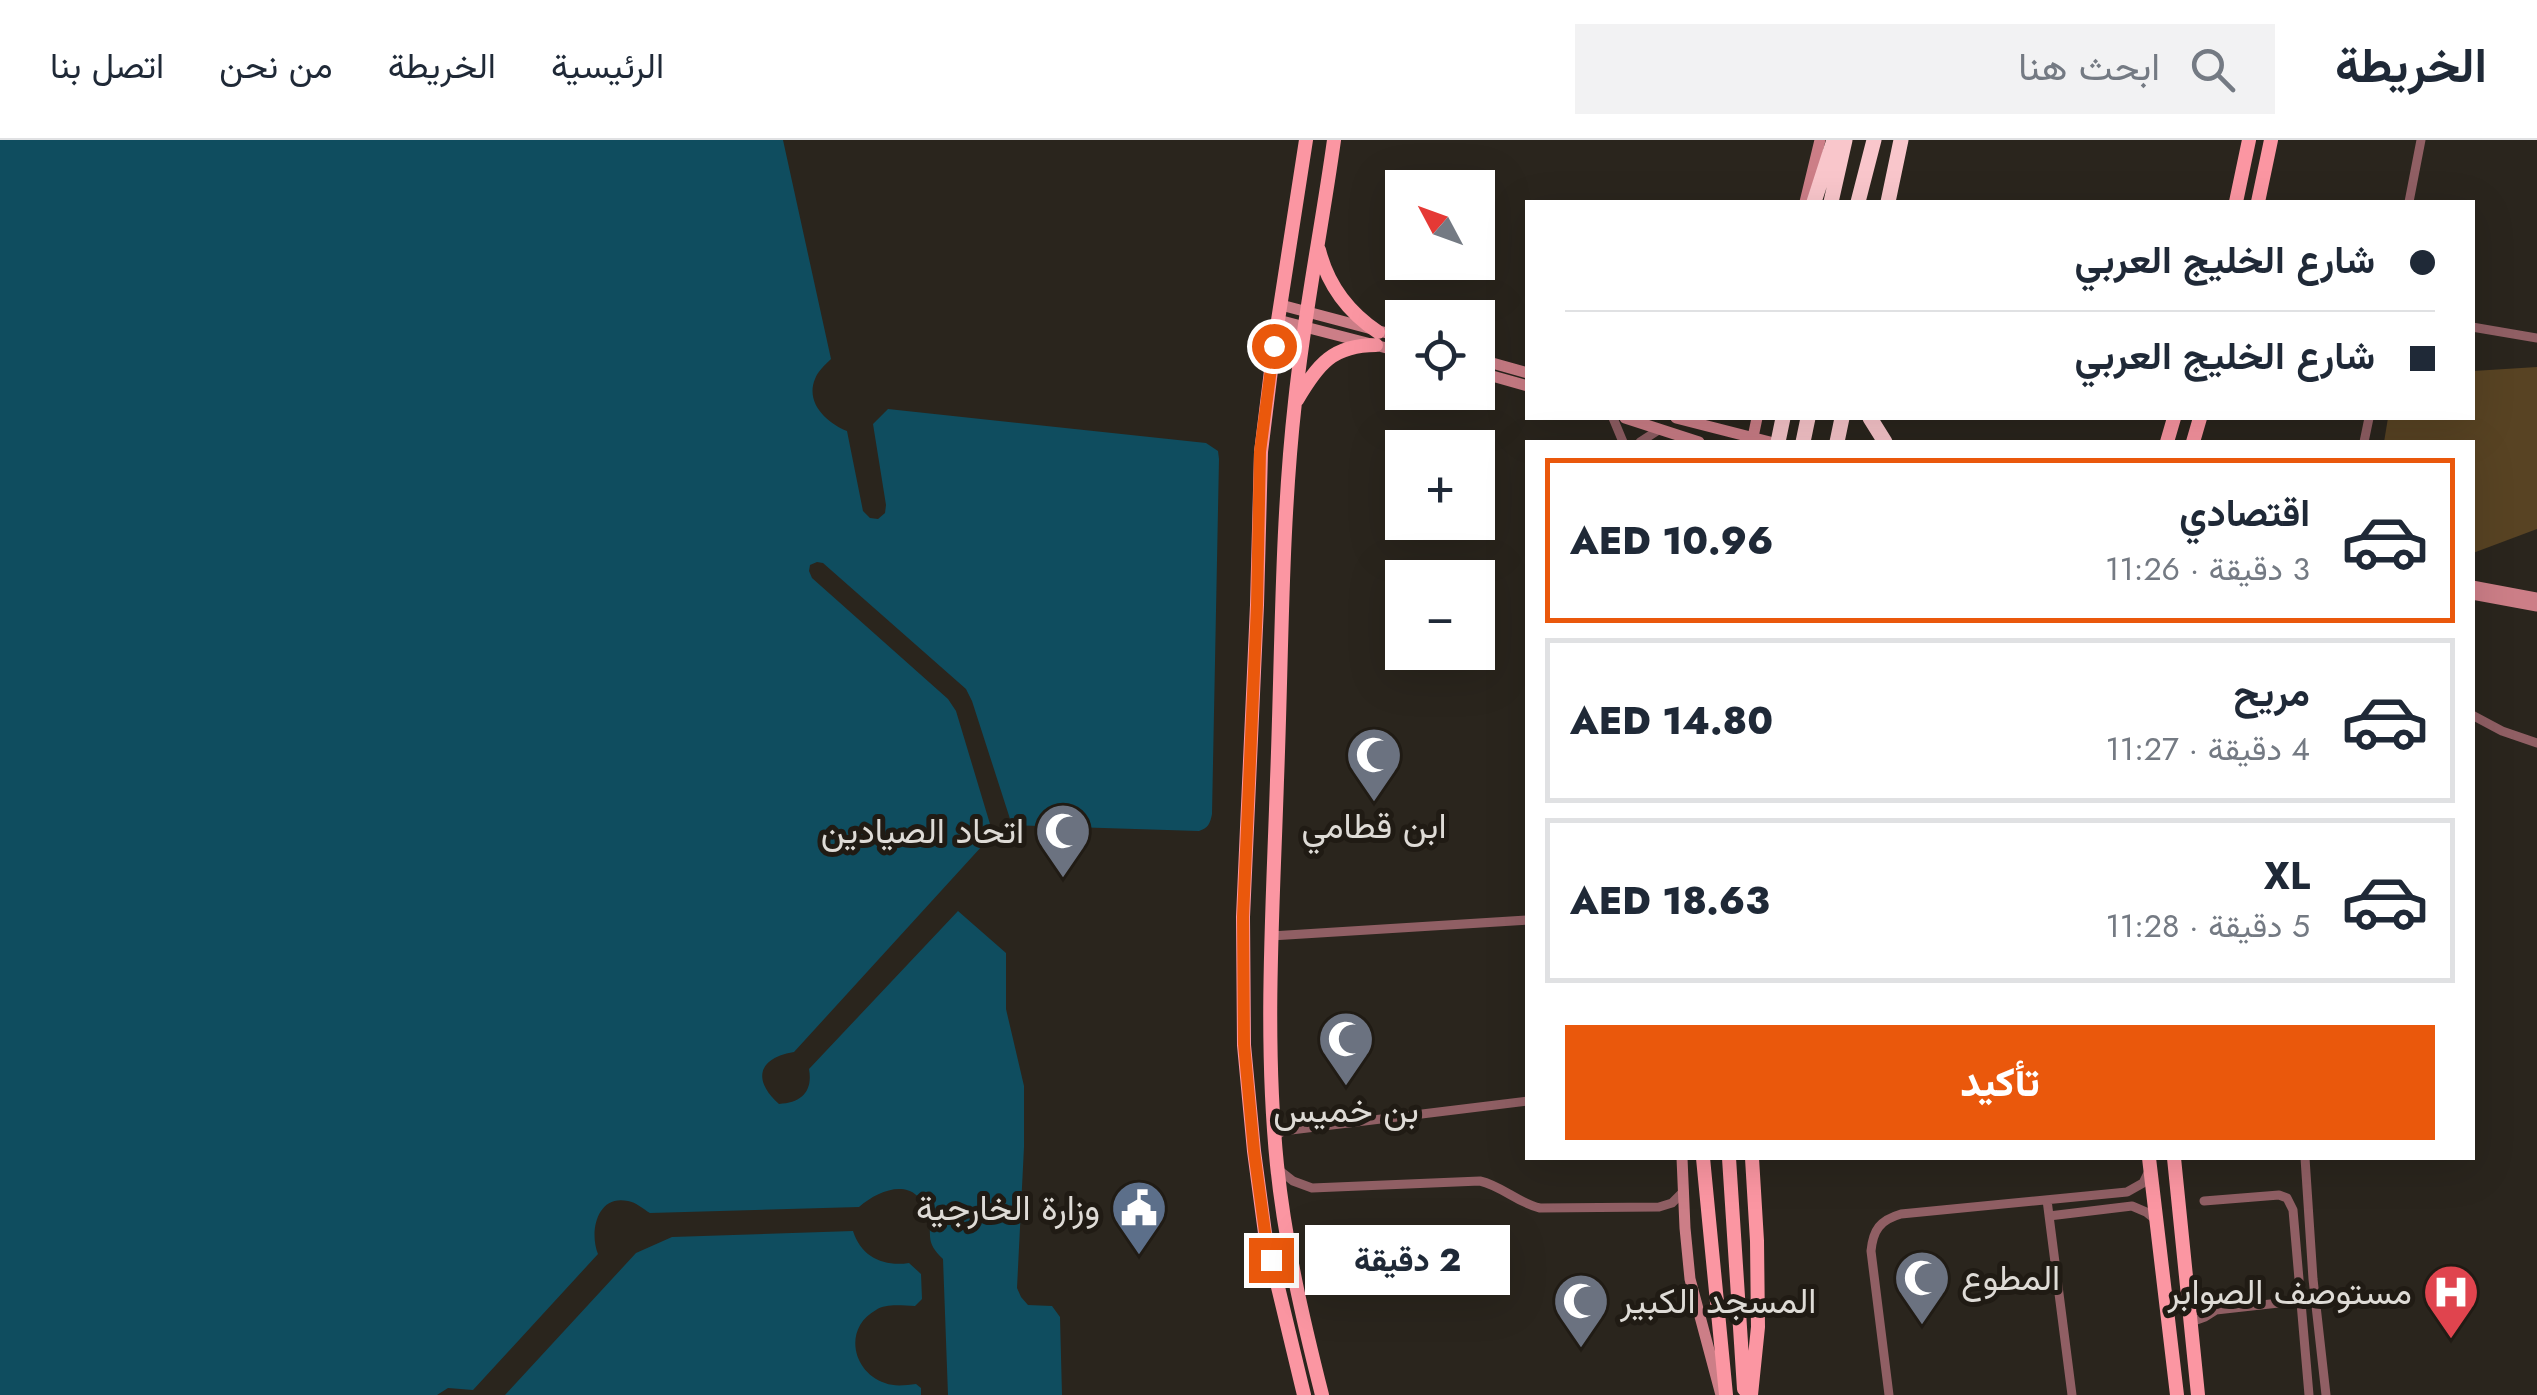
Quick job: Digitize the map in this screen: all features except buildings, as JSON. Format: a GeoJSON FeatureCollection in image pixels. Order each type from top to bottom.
{"type":"FeatureCollection","features":[{"type":"Feature","properties":{"kind":"highway"},"geometry":{"type":"LineString","coordinates":[[1815,200],[1834,140]]}},
{"type":"Feature","properties":{"kind":"highway"},"geometry":{"type":"LineString","coordinates":[[1831,200],[1845,140]]}},
{"type":"Feature","properties":{"kind":"highway"},"geometry":{"type":"LineString","coordinates":[[1859,200],[1874,140]]}},
{"type":"Feature","properties":{"kind":"highway"},"geometry":{"type":"LineString","coordinates":[[1888,200],[1901,140]]}},
{"type":"Feature","properties":{"kind":"main road"},"geometry":{"type":"LineString","coordinates":[[1304,1395],[1265,1232],[1254,1151],[1244,1044],[1243,917],[1260,452],[1306,140]]}},
{"type":"Feature","properties":{"kind":"main road"},"geometry":{"type":"LineString","coordinates":[[1322,1395],[1300,1306],[1277,1168],[1270,1046],[1271,936],[1294,404],[1334,140]]}},
{"type":"Feature","properties":{"kind":"main road"},"geometry":{"type":"LineString","coordinates":[[1805,200],[1820,140]]}},
{"type":"Feature","properties":{"kind":"main road"},"geometry":{"type":"LineString","coordinates":[[2236,200],[2249,140]]}},
{"type":"Feature","properties":{"kind":"main road"},"geometry":{"type":"LineString","coordinates":[[2258,200],[2271,140]]}},
{"type":"Feature","properties":{"kind":"main road"},"geometry":{"type":"LineString","coordinates":[[1317,242],[1341,299],[1377,339]]}},
{"type":"Feature","properties":{"kind":"main road"},"geometry":{"type":"LineString","coordinates":[[1280,312],[1385,343]]}},
{"type":"Feature","properties":{"kind":"main road"},"geometry":{"type":"LineString","coordinates":[[1294,404],[1311,376],[1330,358],[1356,345],[1385,339]]}},
{"type":"Feature","properties":{"kind":"main road"},"geometry":{"type":"LineString","coordinates":[[1495,364],[1525,372]]}},
{"type":"Feature","properties":{"kind":"main road"},"geometry":{"type":"LineString","coordinates":[[1495,377],[1525,385]]}},
{"type":"Feature","properties":{"kind":"main road"},"geometry":{"type":"LineString","coordinates":[[1630,420],[1671,435]]}},
{"type":"Feature","properties":{"kind":"main road"},"geometry":{"type":"LineString","coordinates":[[1690,420],[1752,440]]}},
{"type":"Feature","properties":{"kind":"main road"},"geometry":{"type":"LineString","coordinates":[[2475,587],[2537,598]]}},
{"type":"Feature","properties":{"kind":"main road"},"geometry":{"type":"LineString","coordinates":[[2475,595],[2537,606]]}},
{"type":"Feature","properties":{"kind":"main road"},"geometry":{"type":"LineString","coordinates":[[1682,1160],[1692,1289],[1724,1395]]}},
{"type":"Feature","properties":{"kind":"main road"},"geometry":{"type":"LineString","coordinates":[[1703,1160],[1724,1395]]}},
{"type":"Feature","properties":{"kind":"main road"},"geometry":{"type":"LineString","coordinates":[[1728,1160],[1748,1395]]}},
{"type":"Feature","properties":{"kind":"main road"},"geometry":{"type":"LineString","coordinates":[[1748,1395],[1758,1327],[1752,1160]]}},
{"type":"Feature","properties":{"kind":"main road"},"geometry":{"type":"LineString","coordinates":[[2174,1160],[2198,1395]]}},
{"type":"Feature","properties":{"kind":"main road"},"geometry":{"type":"LineString","coordinates":[[2150,1162],[2177,1395]]}},
{"type":"Feature","properties":{"kind":"main road"},"geometry":{"type":"LineString","coordinates":[[2168,1308],[2191,1329]]}},
{"type":"Feature","properties":{"kind":"main road"},"geometry":{"type":"LineString","coordinates":[[2172,1340],[2181,1331],[2191,1329]]}},
{"type":"Feature","properties":{"kind":"street"},"geometry":{"type":"LineString","coordinates":[[2409,200],[2421,140]]}},
{"type":"Feature","properties":{"kind":"street"},"geometry":{"type":"LineString","coordinates":[[2475,328],[2537,338]]}},
{"type":"Feature","properties":{"kind":"street"},"geometry":{"type":"LineString","coordinates":[[2475,717],[2537,743]]}},
{"type":"Feature","properties":{"kind":"street"},"geometry":{"type":"LineString","coordinates":[[1271,936],[1525,920]]}},
{"type":"Feature","properties":{"kind":"street"},"geometry":{"type":"LineString","coordinates":[[1275,1137],[1283,1131],[1525,1101]]}},
{"type":"Feature","properties":{"kind":"street"},"geometry":{"type":"LineString","coordinates":[[2305,1160],[2326,1395]]}},
{"type":"Feature","properties":{"kind":"street"},"geometry":{"type":"LineString","coordinates":[[1889,1395],[1871,1251],[1877,1228],[1901,1214],[2127,1192],[2143,1183],[2150,1162]]}},
{"type":"Feature","properties":{"kind":"street"},"geometry":{"type":"LineString","coordinates":[[1277,1168],[1293,1181],[1312,1188],[1480,1181],[1540,1208],[1660,1207],[1672,1203],[1684,1191]]}},
{"type":"Feature","properties":{"kind":"street"},"geometry":{"type":"LineString","coordinates":[[2204,1201],[2279,1194],[2287,1198],[2293,1210],[2309,1395]]}},
{"type":"Feature","properties":{"kind":"street"},"geometry":{"type":"LineString","coordinates":[[2047,1200],[2072,1395]]}},
{"type":"Feature","properties":{"kind":"street"},"geometry":{"type":"LineString","coordinates":[[2049,1216],[2132,1206],[2158,1222]]}},
{"type":"Feature","properties":{"kind":"street"},"geometry":{"type":"LineString","coordinates":[[2188,1294],[2203,1307],[2216,1310],[2315,1300]]}},
{"type":"Feature","properties":{"kind":"street"},"geometry":{"type":"LineString","coordinates":[[2191,1329],[2216,1310]]}},
{"type":"Feature","properties":{"kind":"shaded area"},"geometry":{"type":"Polygon","coordinates":[[[2537,367],[2537,529],[2475,552],[2475,440],[2384,440],[2388,420],[2475,420],[2475,371],[2537,367]]]}},
{"type":"Feature","properties":{"kind":"water"},"geometry":{"type":"Polygon","coordinates":[[[0,140],[783,140],[831,359],[816,376],[813,396],[825,417],[847,431],[863,511],[870,518],[878,519],[885,513],[873,424],[888,409],[1206,443],[1218,451],[1212,814],[1208,825],[1199,831],[1012,825],[966,689],[823,563],[810,565],[809,571],[812,578],[948,699],[956,711],[993,834],[794,1052],[766,1065],[762,1079],[779,1104],[800,1098],[809,1084],[809,1069],[958,911],[1006,953],[1006,1009],[1024,1086],[1017,1288],[1028,1305],[1052,1306],[1060,1317],[1062,1395],[948,1395],[943,1259],[931,1243],[923,1203],[908,1190],[898,1189],[878,1194],[859,1207],[650,1213],[631,1202],[609,1203],[595,1226],[598,1254],[473,1390],[448,1388],[437,1395],[0,1395],[0,140]]]}},
{"type":"Feature","properties":{"kind":"water"},"geometry":{"type":"Polygon","coordinates":[[[853,1231],[868,1254],[891,1263],[909,1263],[921,1274],[922,1299],[915,1306],[876,1310],[859,1327],[856,1349],[859,1360],[874,1377],[893,1385],[916,1384],[921,1395],[505,1395],[636,1253],[672,1237],[853,1231]]]}},
{"type":"Feature","properties":{"kind":"place","name":"ابن قطامي"},"geometry":{"type":"Point","coordinates":[1374,804]}},
{"type":"Feature","properties":{"kind":"place","name":"اتحاد الصيادين"},"geometry":{"type":"Point","coordinates":[1063,880]}},
{"type":"Feature","properties":{"kind":"place","name":"بن خميس"},"geometry":{"type":"Point","coordinates":[1346,1088]}},
{"type":"Feature","properties":{"kind":"place","name":"وزارة الخارجية"},"geometry":{"type":"Point","coordinates":[1139,1257]}},
{"type":"Feature","properties":{"kind":"place","name":"المطوع"},"geometry":{"type":"Point","coordinates":[1922,1327]}},
{"type":"Feature","properties":{"kind":"place","name":"مستوصف الصوابر"},"geometry":{"type":"Point","coordinates":[2451,1341]}},
{"type":"Feature","properties":{"kind":"place","name":"المسجد الكبير"},"geometry":{"type":"Point","coordinates":[1581,1350]}},
{"type":"Feature","properties":{"kind":"route"},"geometry":{"type":"LineString","coordinates":[[1271,1260],[1254,1151],[1244,1044],[1243,917],[1260,452],[1274,346]]}}]}
